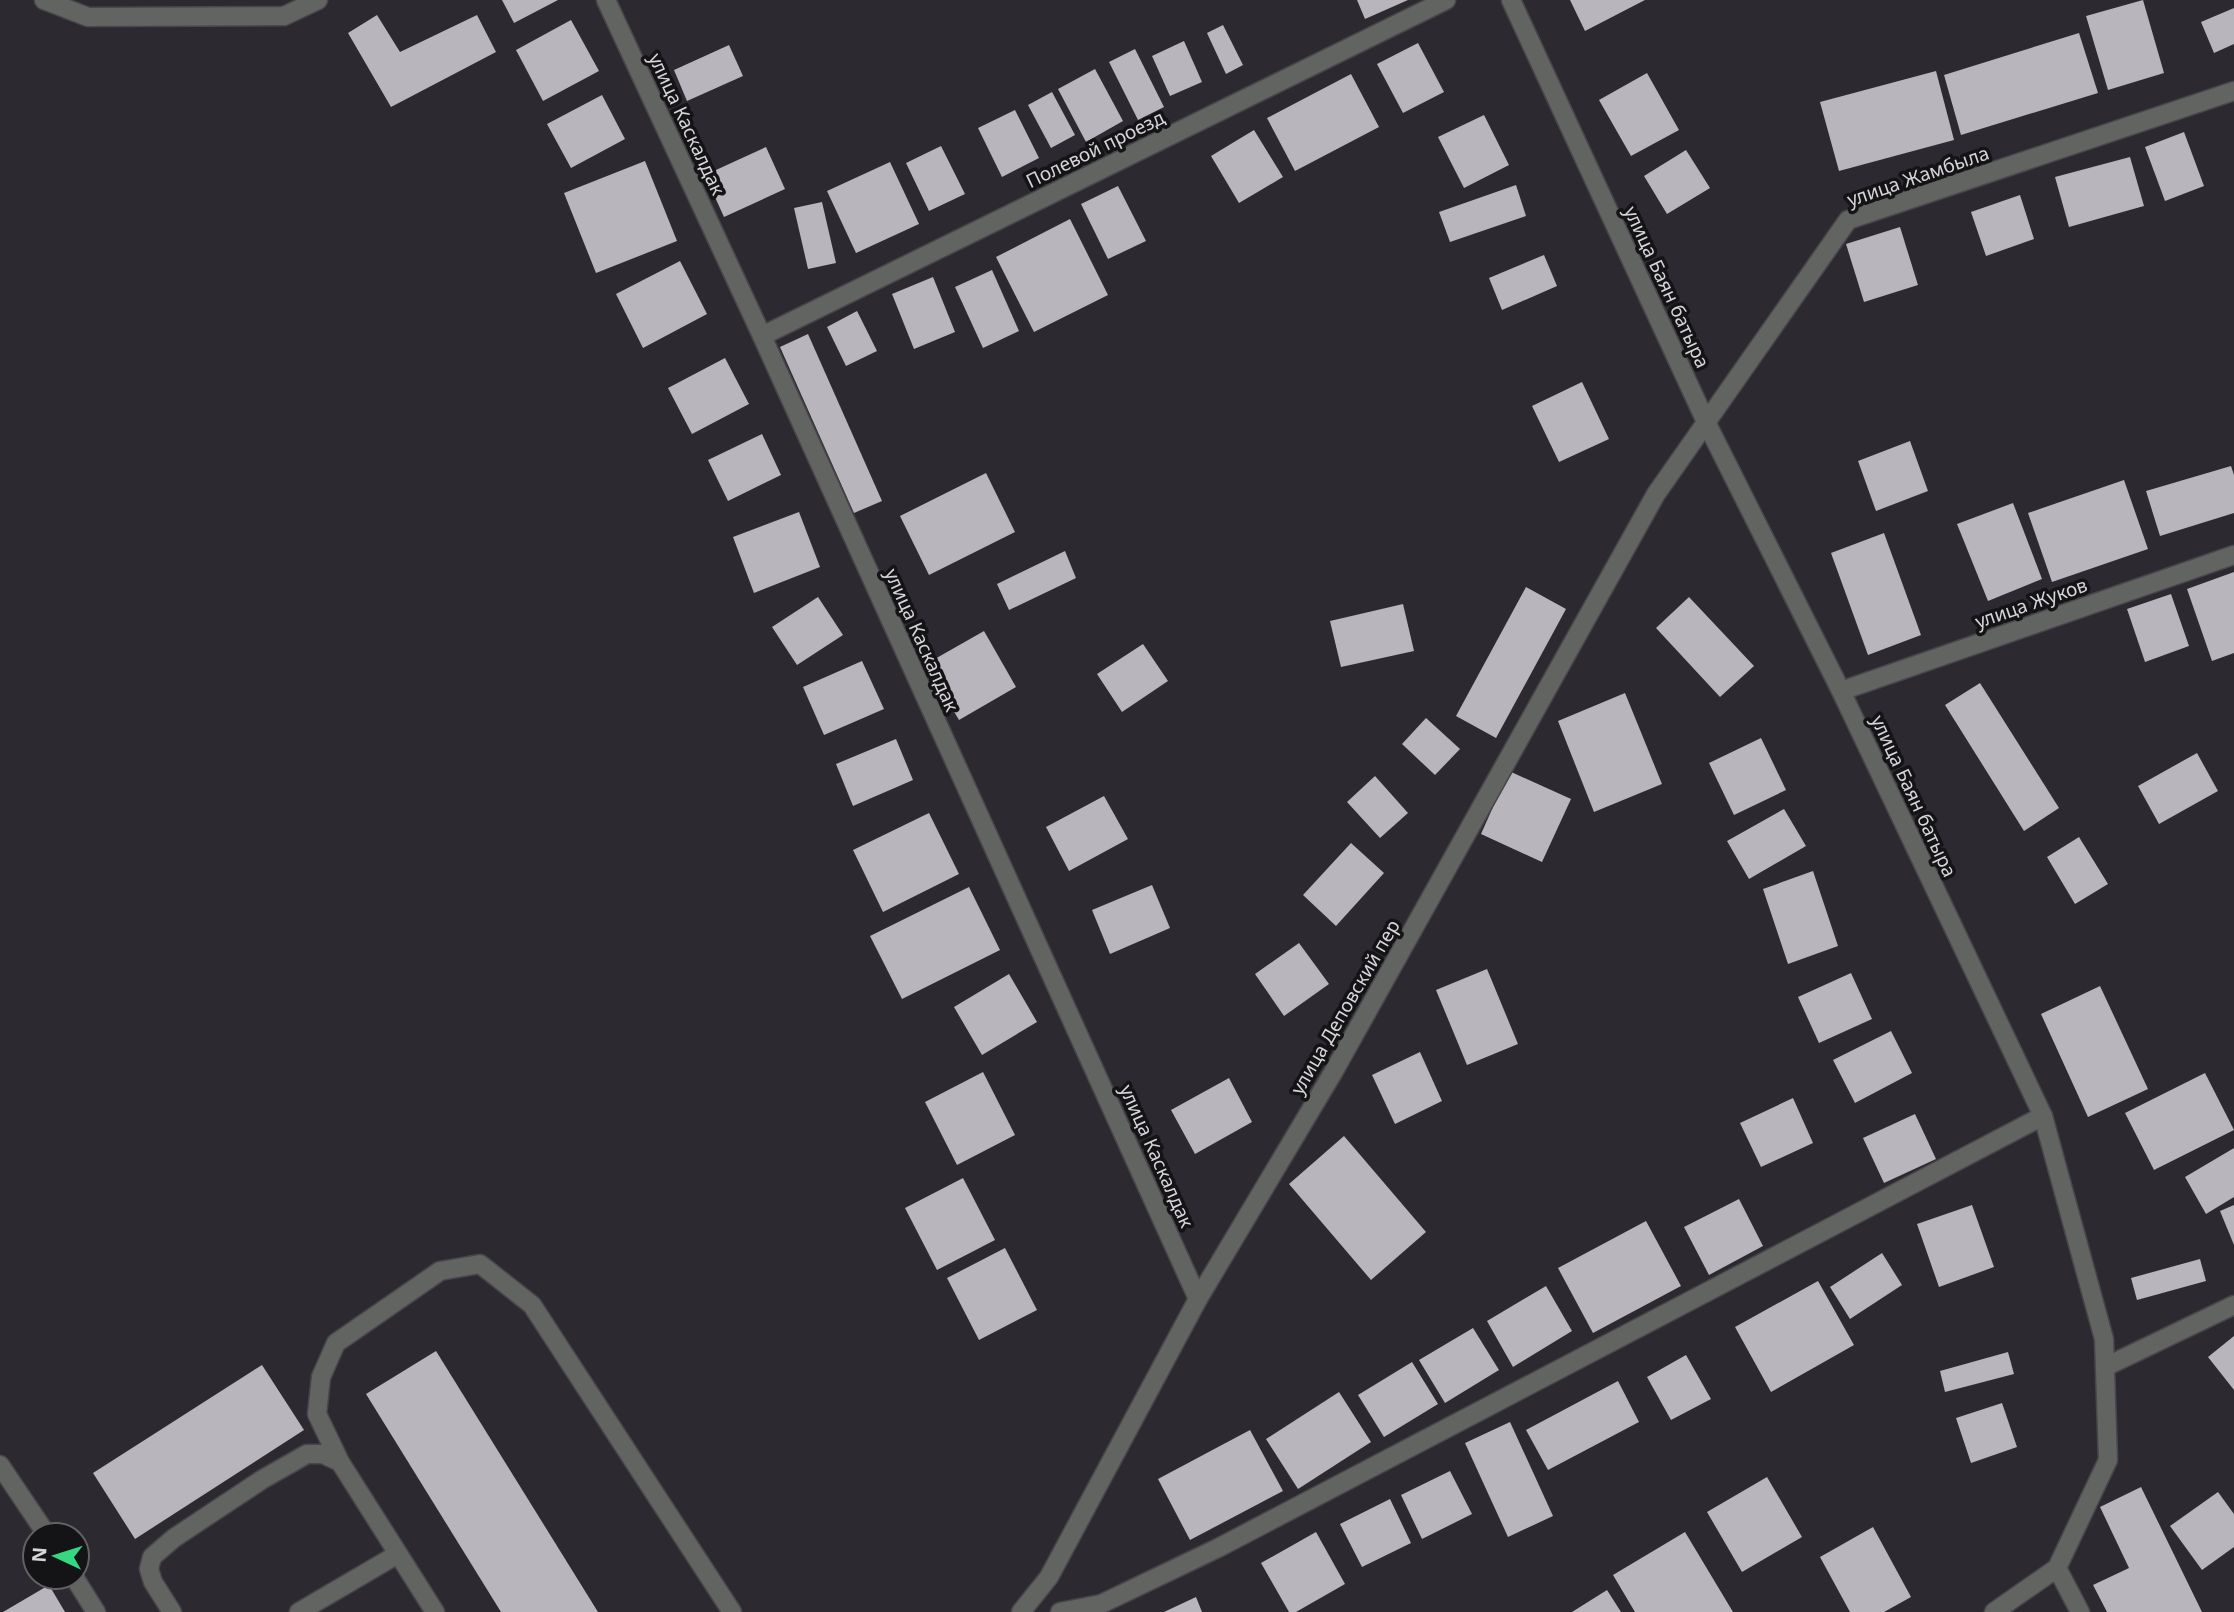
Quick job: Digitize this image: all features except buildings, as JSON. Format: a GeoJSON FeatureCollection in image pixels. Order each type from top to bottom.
{"type":"FeatureCollection","features":[{"type":"Feature","properties":{"kind":"street"},"geometry":{"type":"LineString","coordinates":[[44,0],[88,17],[284,16],[317,0]]}},
{"type":"Feature","properties":{"kind":"street","name":"улица Каскалдак"},"geometry":{"type":"LineString","coordinates":[[606,0],[1198,1298]]}},
{"type":"Feature","properties":{"kind":"street","name":"Полевой проезд"},"geometry":{"type":"LineString","coordinates":[[762,337],[1446,0]]}},
{"type":"Feature","properties":{"kind":"street","name":"улица Баян батыра"},"geometry":{"type":"LineString","coordinates":[[1511,0],[1707,424],[1841,691],[2043,1116],[2104,1339],[2108,1460],[2057,1568],[1994,1612]]}},
{"type":"Feature","properties":{"kind":"street","name":"улица Жамбыла"},"geometry":{"type":"LineString","coordinates":[[1707,424],[1848,220],[2234,91]]}},
{"type":"Feature","properties":{"kind":"street","name":"улица Деповский пер"},"geometry":{"type":"LineString","coordinates":[[1021,1612],[1049,1577],[1198,1298],[1340,1059],[1656,494],[1707,424]]}},
{"type":"Feature","properties":{"kind":"street","name":"улица Жуков"},"geometry":{"type":"LineString","coordinates":[[1841,691],[2234,555]]}},
{"type":"Feature","properties":{"kind":"street"},"geometry":{"type":"LineString","coordinates":[[1060,1612],[1101,1604],[1218,1548],[2043,1116]]}},
{"type":"Feature","properties":{"kind":"street"},"geometry":{"type":"LineString","coordinates":[[435,1612],[340,1462],[317,1415],[321,1377],[336,1343],[440,1271],[480,1264],[532,1305],[732,1612]]}},
{"type":"Feature","properties":{"kind":"street"},"geometry":{"type":"LineString","coordinates":[[2105,1367],[2234,1305]]}},
{"type":"Feature","properties":{"kind":"street"},"geometry":{"type":"LineString","coordinates":[[172,1612],[153,1583],[149,1569],[152,1557],[174,1538],[263,1479],[307,1454],[323,1454],[340,1462]]}},
{"type":"Feature","properties":{"kind":"street"},"geometry":{"type":"LineString","coordinates":[[0,1465],[38,1521]]}},
{"type":"Feature","properties":{"kind":"street"},"geometry":{"type":"LineString","coordinates":[[299,1612],[398,1553]]}},
{"type":"Feature","properties":{"kind":"street"},"geometry":{"type":"LineString","coordinates":[[2057,1568],[2080,1612]]}},
{"type":"Feature","properties":{"kind":"street"},"geometry":{"type":"LineString","coordinates":[[83,1591],[96,1612]]}}]}
